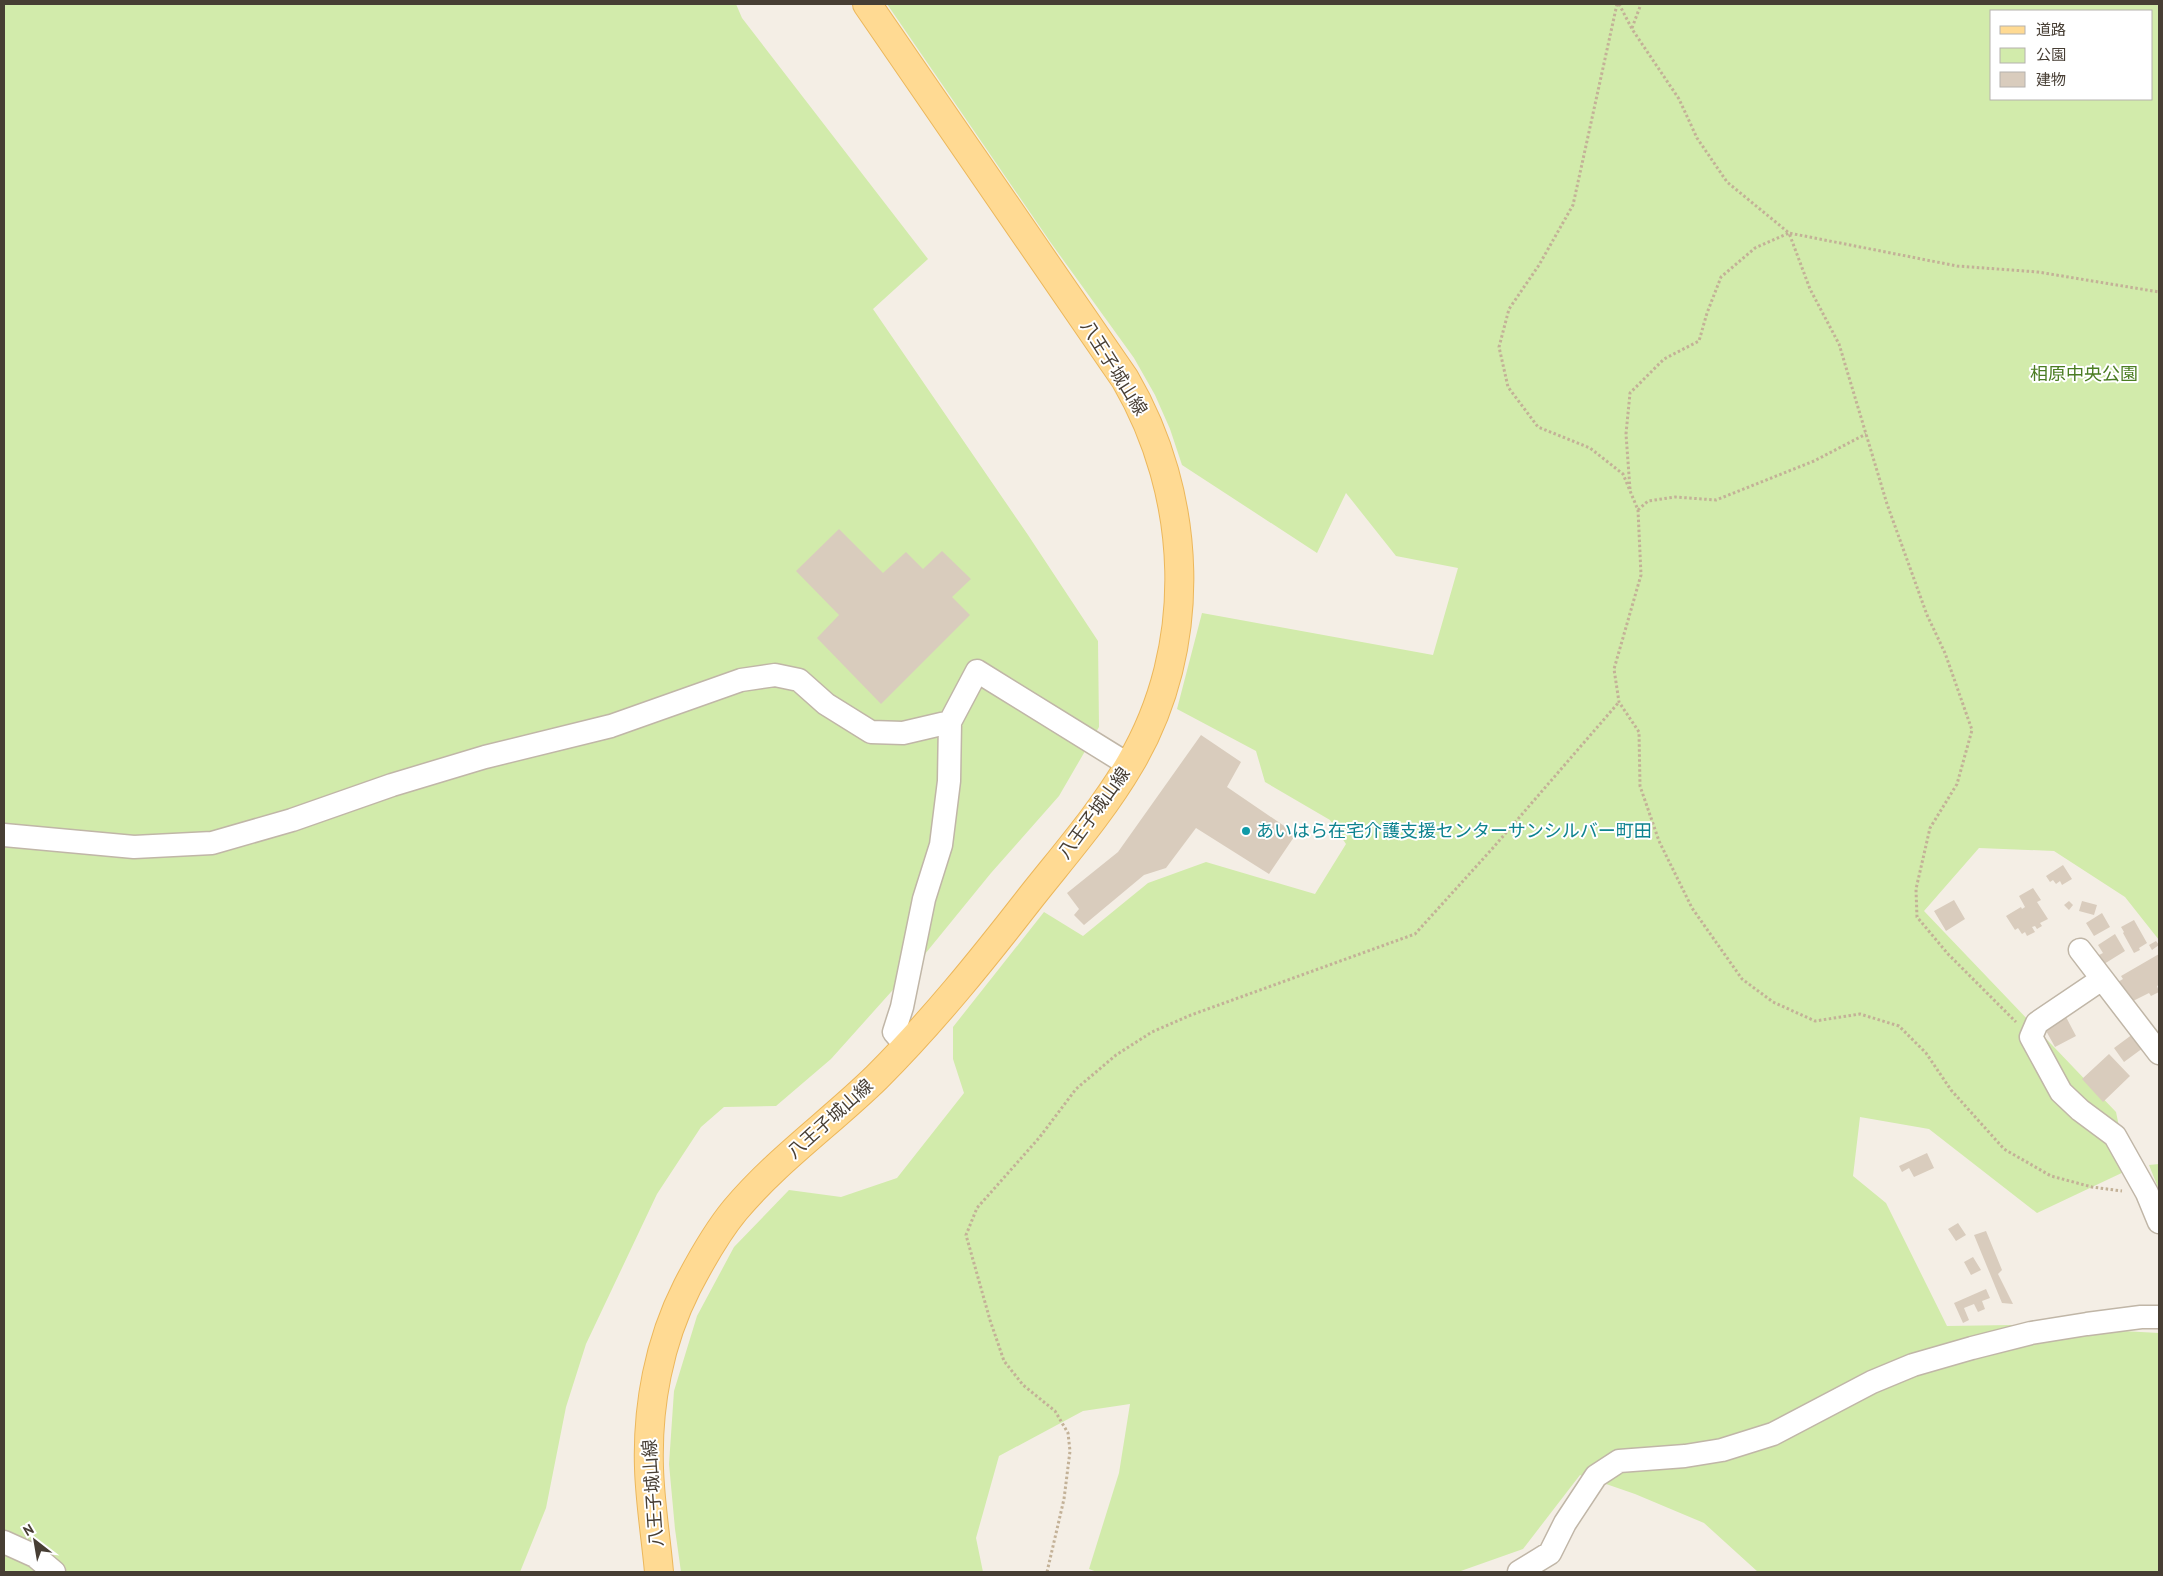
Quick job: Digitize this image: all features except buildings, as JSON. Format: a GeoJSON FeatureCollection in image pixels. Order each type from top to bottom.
{"type":"FeatureCollection","features":[{"type":"Feature","properties":{"kind":"main road","name":"八王子城山線"},"geometry":{"type":"LineString","coordinates":[[660,1572],[649,1470],[649,1431],[660,1360],[669,1328],[686,1289],[706,1251],[735,1211],[771,1172],[868,1086],[907,1047],[964,983],[1100,809],[1130,765],[1157,707],[1171,661],[1178,613],[1179,550],[1174,511],[1165,473],[1142,408],[1125,379],[867,4]]}},
{"type":"Feature","properties":{"kind":"street"},"geometry":{"type":"LineString","coordinates":[[907,1047],[894,1032],[902,1007],[924,899],[941,845],[949,781],[950,722],[977,671],[1130,765]]}},
{"type":"Feature","properties":{"kind":"street"},"geometry":{"type":"LineString","coordinates":[[4,835],[134,848],[212,843],[292,820],[392,785],[476,760],[611,726],[741,680],[775,675],[798,680],[826,704],[871,732],[903,733],[950,722]]}},
{"type":"Feature","properties":{"kind":"street"},"geometry":{"type":"LineString","coordinates":[[2080,950],[2159,1053]]}},
{"type":"Feature","properties":{"kind":"street"},"geometry":{"type":"LineString","coordinates":[[2102,979],[2037,1023],[2031,1037],[2060,1092],[2080,1110],[2116,1136],[2147,1193],[2159,1222]]}},
{"type":"Feature","properties":{"kind":"street"},"geometry":{"type":"LineString","coordinates":[[1518,1572],[1550,1553],[1565,1523],[1596,1476],[1619,1460],[1685,1456],[1722,1450],[1765,1436],[1872,1382],[1913,1365],[1972,1348],[2031,1333],[2141,1317],[2159,1317]]}},
{"type":"Feature","properties":{"kind":"street"},"geometry":{"type":"LineString","coordinates":[[4,1542],[35,1556],[54,1572]]}},
{"type":"Feature","properties":{"kind":"path"},"geometry":{"type":"LineString","coordinates":[[1618,4],[1632,29],[1679,99],[1697,138],[1726,182],[1789,233],[1957,266],[2038,272],[2159,292]]}},
{"type":"Feature","properties":{"kind":"path"},"geometry":{"type":"LineString","coordinates":[[1618,4],[1573,204],[1539,265],[1509,309],[1499,347],[1508,387],[1538,427],[1590,448],[1622,474],[1638,510],[1641,575],[1614,669],[1619,702],[1639,732],[1640,786],[1659,841],[1692,908],[1742,979],[1773,1002],[1815,1021],[1860,1014],[1899,1026],[1926,1053],[1951,1090],[2004,1150],[2051,1176],[2092,1188],[2147,1193]]}},
{"type":"Feature","properties":{"kind":"path"},"geometry":{"type":"LineString","coordinates":[[1632,29],[1641,4]]}},
{"type":"Feature","properties":{"kind":"path"},"geometry":{"type":"LineString","coordinates":[[1630,492],[1626,434],[1630,393],[1664,359],[1699,341],[1706,313],[1721,277],[1755,248],[1789,233]]}},
{"type":"Feature","properties":{"kind":"path"},"geometry":{"type":"LineString","coordinates":[[1789,233],[1810,290],[1839,344],[1887,504],[1924,606],[1945,653],[1972,730],[1957,784],[1930,828],[1916,889],[1917,917],[1948,954],[2031,1037]]}},
{"type":"Feature","properties":{"kind":"path"},"geometry":{"type":"LineString","coordinates":[[1638,510],[1648,501],[1676,497],[1716,500],[1814,461],[1866,434]]}},
{"type":"Feature","properties":{"kind":"path"},"geometry":{"type":"LineString","coordinates":[[1047,1572],[1064,1499],[1070,1451],[1068,1433],[1055,1411],[1023,1385],[1004,1361],[990,1320],[966,1235],[977,1208],[1039,1138],[1076,1089],[1116,1055],[1152,1032],[1191,1015],[1415,934],[1492,849],[1619,702]]}},
{"type":"Feature","properties":{"kind":"green space"},"geometry":{"type":"Polygon","coordinates":[[[4,4],[736,4],[742,18],[928,259],[873,309],[1028,535],[1098,641],[1099,727],[1059,796],[991,873],[925,954],[831,1059],[776,1106],[724,1107],[701,1127],[657,1194],[586,1344],[566,1407],[546,1508],[520,1572],[4,1572],[4,4]]]}},
{"type":"Feature","properties":{"kind":"green space","name":"相原中央公園"},"geometry":{"type":"Polygon","coordinates":[[[887,4],[2159,4],[2159,940],[2125,897],[2054,851],[1979,848],[1924,911],[2116,1112],[2128,1170],[2037,1213],[1929,1129],[1860,1117],[1853,1176],[1886,1203],[1947,1326],[2012,1325],[2159,1333],[2159,1572],[1758,1572],[1704,1523],[1635,1494],[1580,1475],[1523,1549],[1458,1572],[1097,1572],[1089,1569],[1119,1473],[1130,1404],[1083,1411],[999,1456],[976,1538],[983,1572],[681,1572],[669,1464],[674,1391],[697,1316],[734,1247],[789,1190],[841,1197],[897,1178],[964,1093],[953,1059],[953,1027],[1044,912],[1083,936],[1148,883],[1206,862],[1315,894],[1346,844],[1330,820],[1265,782],[1256,751],[1177,709],[1202,613],[1433,655],[1458,568],[1396,556],[1346,493],[1317,553],[1182,465],[1170,429],[1155,395],[1134,358],[1051,243],[887,4]]]}},
{"type":"Feature","properties":{"kind":"green space"},"geometry":{"type":"Polygon","coordinates":[[[2159,1164],[2159,1190],[2149,1165],[2159,1164]]]}},
{"type":"Feature","properties":{"kind":"place","name":"あいはら在宅介護支援センターサンシルバー町田"},"geometry":{"type":"Point","coordinates":[1246,831]}}]}
